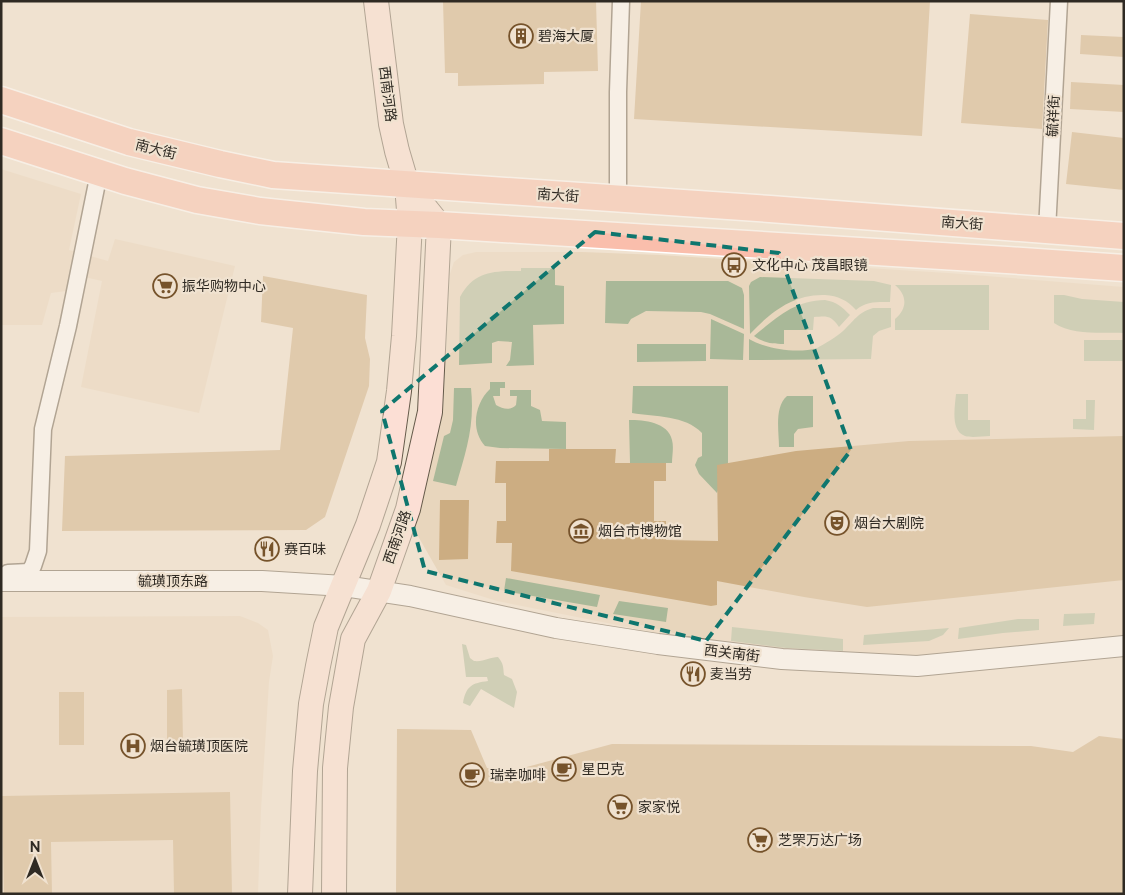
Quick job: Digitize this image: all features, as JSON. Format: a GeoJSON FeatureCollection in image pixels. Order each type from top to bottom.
{"type":"FeatureCollection","features":[{"type":"Feature","properties":{"kind":"main road","name":"西南河路"},"geometry":{"type":"LineString","coordinates":[[300,894],[305,771],[311,704],[326,627],[368,525],[389,462],[399,391],[404,336],[410,223],[407,185],[391,124],[376,1]]}},
{"type":"Feature","properties":{"kind":"main road","name":"南大街"},"geometry":{"type":"LineString","coordinates":[[1,100],[129,142],[273,175],[770,209],[1124,236]]}},
{"type":"Feature","properties":{"kind":"main road"},"geometry":{"type":"LineString","coordinates":[[1,141],[125,181],[197,200],[260,211],[364,222],[410,223],[1124,268]]}},
{"type":"Feature","properties":{"kind":"main road","name":"西南河路"},"geometry":{"type":"LineString","coordinates":[[334,894],[335,768],[341,707],[353,639],[379,591],[408,509],[430,412],[438,225],[407,185]]}},
{"type":"Feature","properties":{"kind":"street"},"geometry":{"type":"LineString","coordinates":[[618,199],[618,92],[621,1]]}},
{"type":"Feature","properties":{"kind":"street","name":"毓祥街"},"geometry":{"type":"LineString","coordinates":[[1047,230],[1059,1]]}},
{"type":"Feature","properties":{"kind":"street"},"geometry":{"type":"LineString","coordinates":[[1,573],[29,572],[38,551],[43,429],[68,326],[99,173]]}},
{"type":"Feature","properties":{"kind":"street","name":"毓璜顶东路"},"geometry":{"type":"LineString","coordinates":[[1,581],[262,581],[344,586]]}},
{"type":"Feature","properties":{"kind":"street","name":"西关南街"},"geometry":{"type":"LineString","coordinates":[[344,586],[410,596],[556,628],[658,644],[782,659],[917,666],[1124,646]]}},
{"type":"Feature","properties":{"kind":"highlighted area"},"geometry":{"type":"Polygon","coordinates":[[[595,232],[779,253],[851,450],[706,641],[425,571],[382,411],[595,232]]]}},
{"type":"Feature","properties":{"kind":"shaded area","name":"振华购物中心"},"geometry":{"type":"Polygon","coordinates":[[[1,169],[81,194],[69,250],[108,261],[115,239],[235,266],[199,413],[81,387],[102,281],[71,274],[66,291],[51,293],[42,325],[1,325],[1,169]]]}},
{"type":"Feature","properties":{"kind":"shaded area"},"geometry":{"type":"Polygon","coordinates":[[[476,252],[582,252],[660,255],[948,273],[1124,287],[1124,640],[932,657],[745,648],[667,635],[497,601],[446,585],[414,529],[443,411],[450,274],[454,262],[463,255],[476,252]]]}},
{"type":"Feature","properties":{"kind":"shaded area","name":"烟台毓璜顶医院"},"geometry":{"type":"Polygon","coordinates":[[[240,616],[258,623],[268,630],[273,656],[269,682],[258,894],[1,894],[1,617],[240,616]]]}},
{"type":"Feature","properties":{"kind":"green space"},"geometry":{"type":"Polygon","coordinates":[[[521,268],[555,268],[555,285],[564,286],[564,324],[533,325],[534,365],[506,366],[510,360],[512,342],[498,341],[492,343],[492,363],[459,365],[460,297],[466,288],[478,277],[494,272],[521,271],[521,268]]]}},
{"type":"Feature","properties":{"kind":"green space"},"geometry":{"type":"Polygon","coordinates":[[[760,277],[874,281],[891,285],[890,302],[868,304],[856,310],[846,301],[834,296],[813,295],[783,306],[766,318],[750,334],[749,286],[751,282],[760,277]]]}},
{"type":"Feature","properties":{"kind":"green space"},"geometry":{"type":"Polygon","coordinates":[[[606,281],[728,281],[742,288],[744,295],[744,329],[701,312],[646,311],[631,319],[628,324],[605,323],[606,281]]]}},
{"type":"Feature","properties":{"kind":"green space"},"geometry":{"type":"Polygon","coordinates":[[[895,285],[989,285],[989,330],[895,330],[895,319],[904,306],[904,297],[895,285]]]}},
{"type":"Feature","properties":{"kind":"green space"},"geometry":{"type":"Polygon","coordinates":[[[1054,295],[1124,302],[1124,333],[1079,332],[1054,323],[1054,295]]]}},
{"type":"Feature","properties":{"kind":"green space"},"geometry":{"type":"Polygon","coordinates":[[[825,300],[839,305],[850,315],[839,327],[834,320],[822,316],[814,317],[813,330],[784,330],[784,344],[768,343],[754,336],[786,311],[804,303],[825,300]]]}},
{"type":"Feature","properties":{"kind":"green space"},"geometry":{"type":"Polygon","coordinates":[[[873,308],[891,308],[891,327],[879,331],[873,336],[871,359],[749,360],[749,339],[773,348],[801,351],[817,348],[841,333],[859,315],[873,308]]]}},
{"type":"Feature","properties":{"kind":"green space"},"geometry":{"type":"Polygon","coordinates":[[[711,319],[744,334],[743,360],[710,359],[711,319]]]}},
{"type":"Feature","properties":{"kind":"green space"},"geometry":{"type":"Polygon","coordinates":[[[1084,340],[1124,340],[1124,361],[1084,361],[1084,340]]]}},
{"type":"Feature","properties":{"kind":"green space"},"geometry":{"type":"Polygon","coordinates":[[[637,344],[706,344],[706,361],[637,362],[637,344]]]}},
{"type":"Feature","properties":{"kind":"green space"},"geometry":{"type":"Polygon","coordinates":[[[490,382],[505,382],[505,388],[500,388],[500,396],[493,396],[496,405],[509,409],[516,405],[517,396],[510,396],[510,390],[531,390],[531,406],[540,410],[542,421],[566,422],[566,449],[485,446],[477,432],[476,417],[481,402],[490,389],[490,382]]]}},
{"type":"Feature","properties":{"kind":"green space"},"geometry":{"type":"Polygon","coordinates":[[[633,386],[728,386],[728,463],[717,493],[699,474],[695,465],[698,458],[702,456],[702,433],[695,427],[678,420],[632,413],[633,386]]]}},
{"type":"Feature","properties":{"kind":"green space"},"geometry":{"type":"Polygon","coordinates":[[[454,388],[471,388],[472,402],[469,438],[456,486],[433,481],[444,436],[450,433],[453,420],[454,388]]]}},
{"type":"Feature","properties":{"kind":"green space"},"geometry":{"type":"Polygon","coordinates":[[[956,394],[968,394],[968,420],[990,420],[990,436],[968,437],[960,433],[954,418],[956,394]]]}},
{"type":"Feature","properties":{"kind":"green space"},"geometry":{"type":"Polygon","coordinates":[[[787,396],[813,396],[813,427],[798,429],[794,434],[794,447],[779,447],[779,413],[780,407],[787,396]]]}},
{"type":"Feature","properties":{"kind":"green space"},"geometry":{"type":"Polygon","coordinates":[[[1086,400],[1095,400],[1094,430],[1073,429],[1073,419],[1086,419],[1086,400]]]}},
{"type":"Feature","properties":{"kind":"green space"},"geometry":{"type":"Polygon","coordinates":[[[629,420],[655,423],[666,429],[673,443],[672,463],[630,463],[629,420]]]}},
{"type":"Feature","properties":{"kind":"green space"},"geometry":{"type":"Polygon","coordinates":[[[506,578],[600,595],[597,607],[504,591],[506,578]]]}},
{"type":"Feature","properties":{"kind":"green space"},"geometry":{"type":"Polygon","coordinates":[[[619,601],[668,608],[666,622],[613,614],[619,601]]]}},
{"type":"Feature","properties":{"kind":"green space"},"geometry":{"type":"Polygon","coordinates":[[[1095,613],[1094,624],[1063,626],[1064,614],[1095,613]]]}},
{"type":"Feature","properties":{"kind":"green space"},"geometry":{"type":"Polygon","coordinates":[[[1018,619],[1039,619],[1039,630],[958,639],[959,628],[1018,619]]]}},
{"type":"Feature","properties":{"kind":"green space"},"geometry":{"type":"Polygon","coordinates":[[[732,627],[843,639],[843,651],[786,648],[731,641],[732,627]]]}},
{"type":"Feature","properties":{"kind":"green space"},"geometry":{"type":"Polygon","coordinates":[[[949,628],[943,635],[929,641],[863,645],[864,635],[949,628]]]}},
{"type":"Feature","properties":{"kind":"green space"},"geometry":{"type":"Polygon","coordinates":[[[462,644],[466,645],[470,658],[474,661],[498,657],[502,664],[504,675],[512,679],[517,692],[514,708],[481,689],[470,706],[463,703],[466,693],[471,686],[488,681],[487,677],[466,677],[462,644]]]}},
{"type":"Feature","properties":{"kind":"building","name":"碧海大厦"},"geometry":{"type":"Polygon","coordinates":[[[443,1],[596,1],[598,71],[544,72],[544,84],[458,86],[458,73],[445,73],[443,1]]]}},
{"type":"Feature","properties":{"kind":"building"},"geometry":{"type":"Polygon","coordinates":[[[641,1],[930,1],[922,136],[634,119],[641,1]]]}},
{"type":"Feature","properties":{"kind":"building"},"geometry":{"type":"Polygon","coordinates":[[[970,14],[1048,20],[1042,129],[961,123],[970,14]]]}},
{"type":"Feature","properties":{"kind":"building"},"geometry":{"type":"Polygon","coordinates":[[[1081,35],[1124,37],[1124,57],[1080,54],[1081,35]]]}},
{"type":"Feature","properties":{"kind":"building"},"geometry":{"type":"Polygon","coordinates":[[[1071,82],[1124,85],[1124,112],[1070,109],[1071,82]]]}},
{"type":"Feature","properties":{"kind":"building"},"geometry":{"type":"Polygon","coordinates":[[[1072,132],[1124,138],[1124,190],[1066,184],[1072,132]]]}},
{"type":"Feature","properties":{"kind":"building"},"geometry":{"type":"Polygon","coordinates":[[[263,276],[367,295],[365,338],[370,359],[369,386],[325,517],[306,530],[62,531],[65,456],[280,450],[293,328],[261,322],[263,276]]]}},
{"type":"Feature","properties":{"kind":"building"},"geometry":{"type":"Polygon","coordinates":[[[1124,436],[1124,580],[867,607],[717,581],[717,605],[711,606],[511,571],[512,543],[496,543],[497,521],[506,521],[506,483],[495,483],[496,461],[549,461],[549,449],[616,449],[615,463],[666,463],[666,481],[654,481],[654,521],[666,521],[666,540],[718,541],[717,465],[796,451],[909,441],[1124,436]]]}},
{"type":"Feature","properties":{"kind":"building"},"geometry":{"type":"Polygon","coordinates":[[[440,500],[469,500],[468,559],[439,560],[440,500]]]}},
{"type":"Feature","properties":{"kind":"building"},"geometry":{"type":"Polygon","coordinates":[[[182,689],[183,742],[167,742],[167,690],[182,689]]]}},
{"type":"Feature","properties":{"kind":"building"},"geometry":{"type":"Polygon","coordinates":[[[59,692],[84,692],[84,745],[59,745],[59,692]]]}},
{"type":"Feature","properties":{"kind":"building","name":"芝罘万达广场"},"geometry":{"type":"Polygon","coordinates":[[[397,729],[471,730],[487,768],[523,768],[612,744],[1031,746],[1073,752],[1099,736],[1124,739],[1124,894],[396,894],[397,729]]]}},
{"type":"Feature","properties":{"kind":"building"},"geometry":{"type":"Polygon","coordinates":[[[230,792],[232,894],[174,894],[173,840],[51,842],[52,894],[4,894],[2,796],[230,792]]]}},
{"type":"Feature","properties":{"kind":"place","name":"碧海大厦"},"geometry":{"type":"Point","coordinates":[521,36]}},
{"type":"Feature","properties":{"kind":"place","name":"文化中心 茂昌眼镜"},"geometry":{"type":"Point","coordinates":[734,265]}},
{"type":"Feature","properties":{"kind":"place","name":"振华购物中心"},"geometry":{"type":"Point","coordinates":[165,286]}},
{"type":"Feature","properties":{"kind":"place","name":"烟台大剧院"},"geometry":{"type":"Point","coordinates":[837,523]}},
{"type":"Feature","properties":{"kind":"place","name":"烟台市博物馆"},"geometry":{"type":"Point","coordinates":[581,531]}},
{"type":"Feature","properties":{"kind":"place","name":"赛百味"},"geometry":{"type":"Point","coordinates":[267,549]}},
{"type":"Feature","properties":{"kind":"place","name":"麦当劳"},"geometry":{"type":"Point","coordinates":[693,674]}},
{"type":"Feature","properties":{"kind":"place","name":"烟台毓璜顶医院"},"geometry":{"type":"Point","coordinates":[133,746]}},
{"type":"Feature","properties":{"kind":"place","name":"星巴克"},"geometry":{"type":"Point","coordinates":[564,769]}},
{"type":"Feature","properties":{"kind":"place","name":"瑞幸咖啡"},"geometry":{"type":"Point","coordinates":[472,775]}},
{"type":"Feature","properties":{"kind":"place","name":"家家悦"},"geometry":{"type":"Point","coordinates":[620,807]}},
{"type":"Feature","properties":{"kind":"place","name":"芝罘万达广场"},"geometry":{"type":"Point","coordinates":[760,840]}}]}
